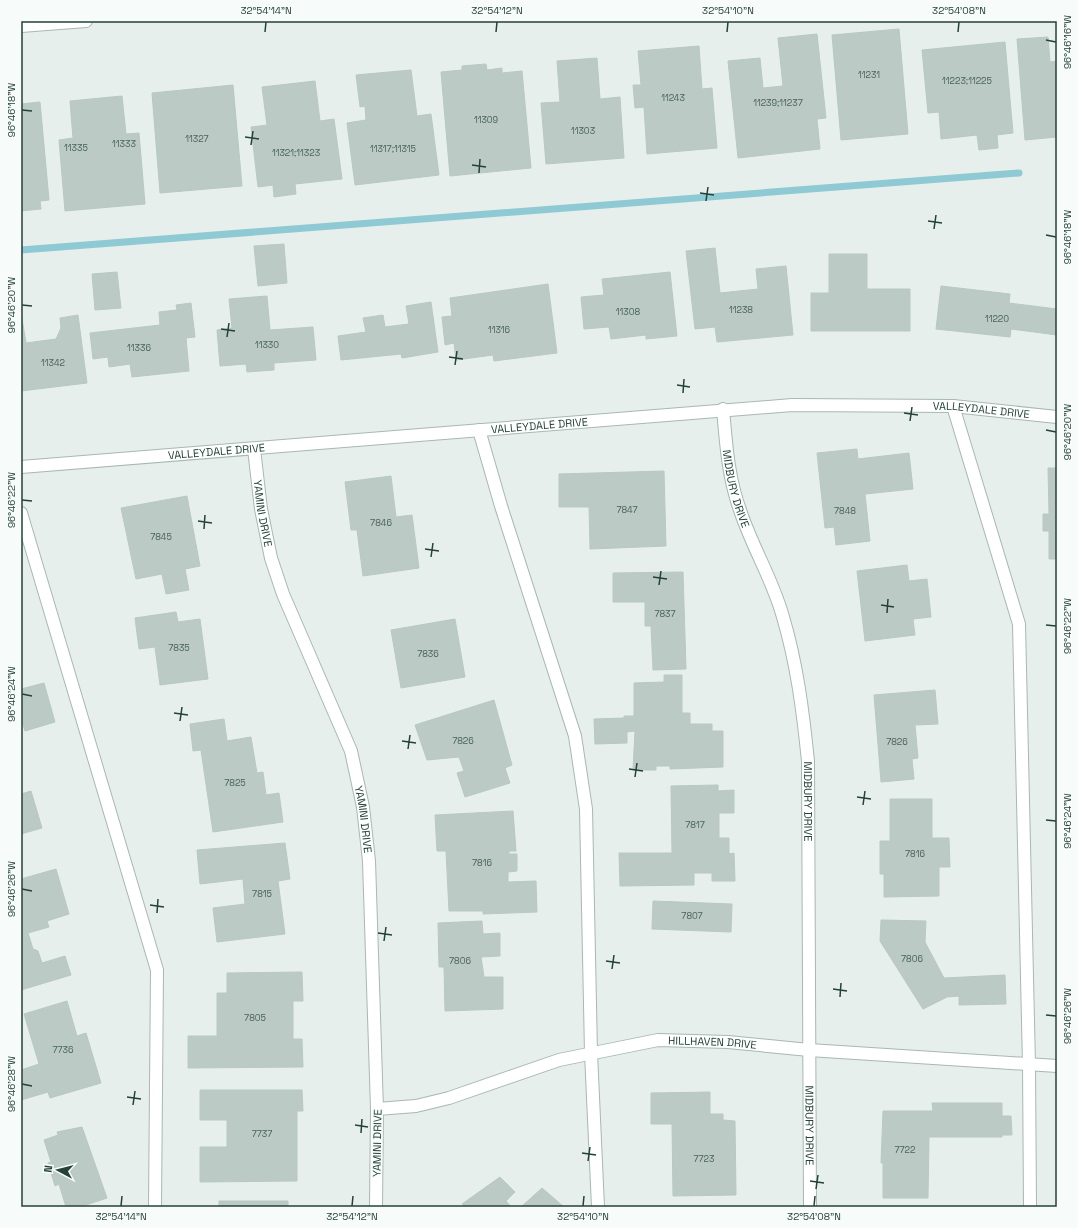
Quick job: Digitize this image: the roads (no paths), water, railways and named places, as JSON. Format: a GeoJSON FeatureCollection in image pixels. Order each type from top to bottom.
{"type":"FeatureCollection","features":[{"type":"Feature","properties":{"kind":"street"},"geometry":{"type":"LineString","coordinates":[[21,26],[86,21]]}},
{"type":"Feature","properties":{"kind":"street","name":"VALLEYDALE DRIVE"},"geometry":{"type":"LineString","coordinates":[[21,467],[254,449],[723,409],[792,405],[953,406],[1057,417]]}},
{"type":"Feature","properties":{"kind":"street"},"geometry":{"type":"LineString","coordinates":[[953,406],[1019,624],[1029,1065],[1030,1207]]}},
{"type":"Feature","properties":{"kind":"street","name":"MIDBURY DRIVE"},"geometry":{"type":"LineString","coordinates":[[723,409],[729,471],[740,510],[783,616],[794,659],[803,708],[808,761],[810,1207]]}},
{"type":"Feature","properties":{"kind":"street"},"geometry":{"type":"LineString","coordinates":[[480,430],[501,506],[575,736],[586,809],[591,1053],[598,1207]]}},
{"type":"Feature","properties":{"kind":"street","name":"YAMINI DRIVE"},"geometry":{"type":"LineString","coordinates":[[254,449],[261,509],[271,558],[283,594],[352,751],[363,807],[369,861],[378,1109],[376,1207]]}},
{"type":"Feature","properties":{"kind":"street"},"geometry":{"type":"LineString","coordinates":[[21,513],[158,970],[155,1207]]}},
{"type":"Feature","properties":{"kind":"street","name":"HILLHAVEN DRIVE"},"geometry":{"type":"LineString","coordinates":[[378,1109],[416,1106],[450,1098],[559,1060],[658,1040],[728,1042],[809,1050],[1057,1066]]}},
{"type":"Feature","properties":{"kind":"waterway"},"geometry":{"type":"LineString","coordinates":[[21,250],[1019,173]]}}]}
